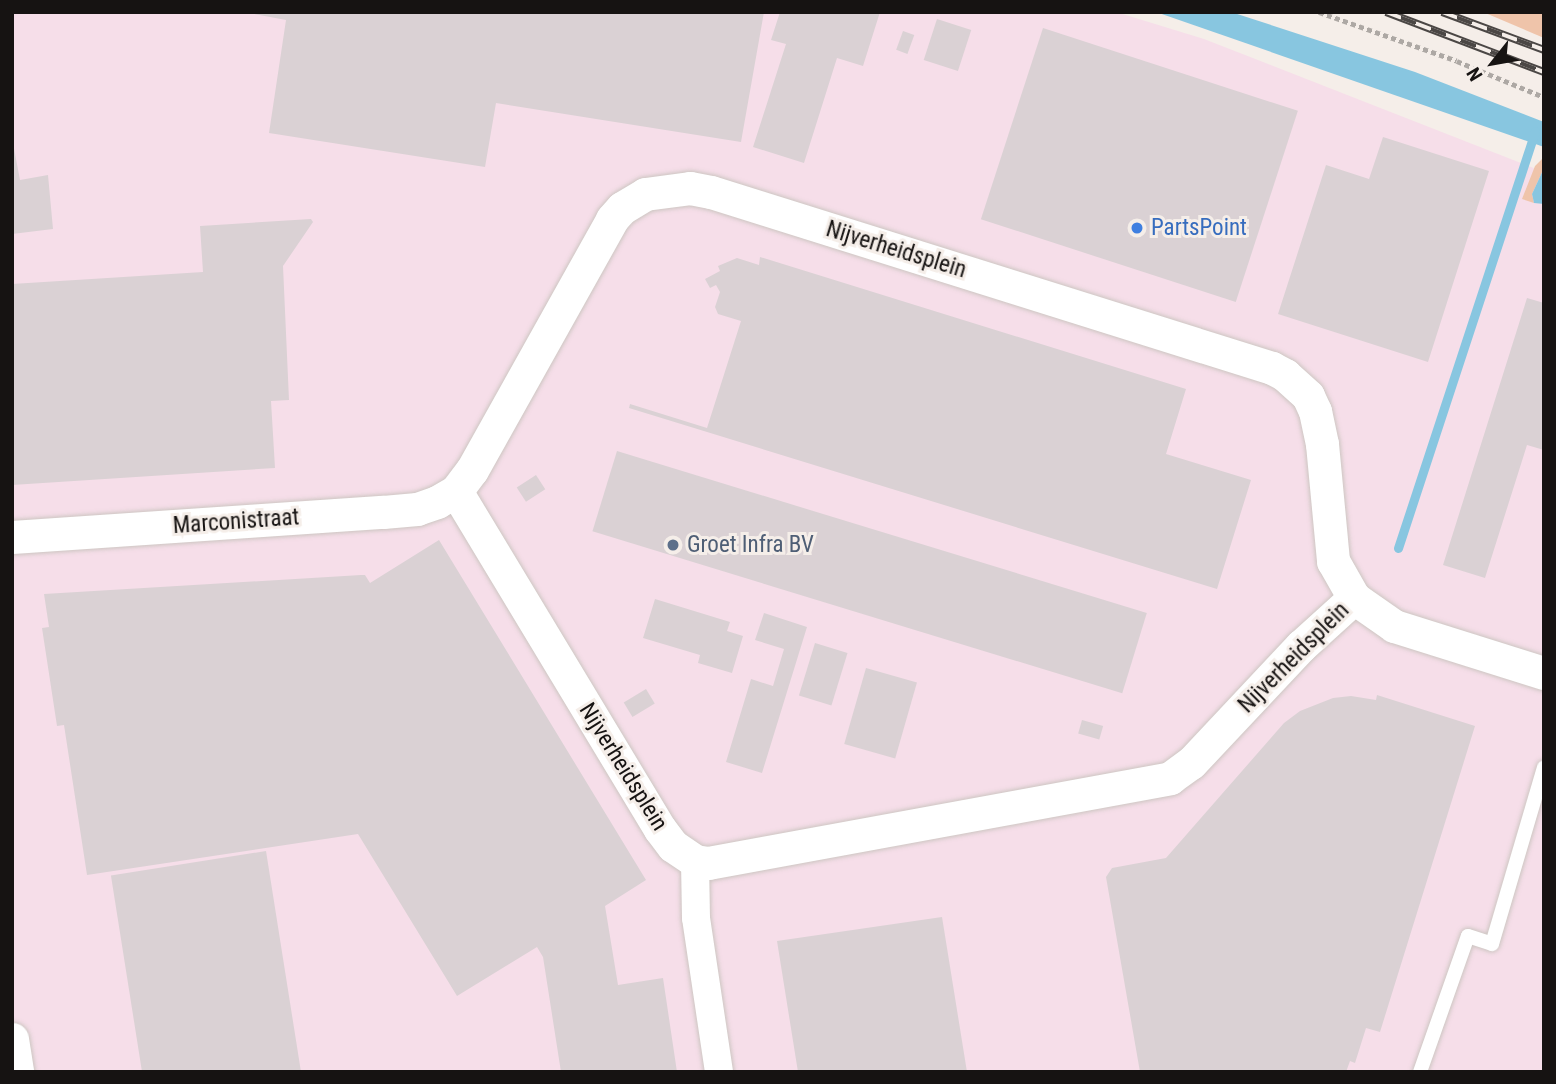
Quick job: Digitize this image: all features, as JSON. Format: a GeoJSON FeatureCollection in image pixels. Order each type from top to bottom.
{"type":"FeatureCollection","features":[{"type":"Feature","properties":{"kind":"street","name":"Nijverheidsplein"},"geometry":{"type":"LineString","coordinates":[[690,188],[711,192],[1245,360],[1285,375],[1308,396],[1315,411],[1322,443],[1333,561],[1353,598],[1301,646],[1191,764],[1170,778],[721,862],[695,861],[673,846],[660,830],[456,491],[472,470],[612,219],[622,208],[645,194],[690,188]]}},
{"type":"Feature","properties":{"kind":"street","name":"Marconistraat"},"geometry":{"type":"LineString","coordinates":[[12,537],[417,509],[456,491]]}},
{"type":"Feature","properties":{"kind":"street"},"geometry":{"type":"LineString","coordinates":[[1353,598],[1394,626],[1544,673]]}},
{"type":"Feature","properties":{"kind":"street"},"geometry":{"type":"LineString","coordinates":[[695,861],[696,918],[719,1072]]}},
{"type":"Feature","properties":{"kind":"street"},"geometry":{"type":"LineString","coordinates":[[12,1040],[17,1072]]}},
{"type":"Feature","properties":{"kind":"lane"},"geometry":{"type":"LineString","coordinates":[[1420,1072],[1468,936],[1492,944],[1544,767]]}},
{"type":"Feature","properties":{"kind":"path"},"geometry":{"type":"LineString","coordinates":[[1319,12],[1457,61],[1544,97]]}},
{"type":"Feature","properties":{"kind":"shaded area"},"geometry":{"type":"Polygon","coordinates":[[[12,12],[1116,12],[1204,39],[1544,172],[1544,1072],[12,1072],[12,12]]]}},
{"type":"Feature","properties":{"kind":"shaded area"},"geometry":{"type":"Polygon","coordinates":[[[1483,12],[1544,12],[1544,38],[1483,12]]]}},
{"type":"Feature","properties":{"kind":"shaded area"},"geometry":{"type":"Polygon","coordinates":[[[1544,157],[1544,168],[1532,194],[1534,203],[1522,199],[1535,166],[1544,157]]]}},
{"type":"Feature","properties":{"kind":"water"},"geometry":{"type":"Polygon","coordinates":[[[1156,12],[1231,12],[1415,72],[1544,122],[1544,147],[1156,12]]]}},
{"type":"Feature","properties":{"kind":"water"},"geometry":{"type":"Polygon","coordinates":[[[1544,168],[1544,204],[1534,203],[1532,194],[1544,168]]]}},
{"type":"Feature","properties":{"kind":"building"},"geometry":{"type":"Polygon","coordinates":[[[244,12],[764,12],[741,142],[496,103],[485,167],[269,133],[286,20],[244,12]]]}},
{"type":"Feature","properties":{"kind":"building"},"geometry":{"type":"Polygon","coordinates":[[[780,12],[880,12],[863,66],[837,58],[804,163],[753,147],[786,44],[771,40],[780,12]]]}},
{"type":"Feature","properties":{"kind":"building"},"geometry":{"type":"Polygon","coordinates":[[[937,19],[971,30],[958,71],[924,60],[937,19]]]}},
{"type":"Feature","properties":{"kind":"building"},"geometry":{"type":"Polygon","coordinates":[[[1043,28],[1298,111],[1236,302],[981,219],[1043,28]]]}},
{"type":"Feature","properties":{"kind":"building"},"geometry":{"type":"Polygon","coordinates":[[[903,31],[914,35],[907,54],[896,50],[903,31]]]}},
{"type":"Feature","properties":{"kind":"building"},"geometry":{"type":"Polygon","coordinates":[[[1383,137],[1489,171],[1428,362],[1278,314],[1326,165],[1369,179],[1383,137]]]}},
{"type":"Feature","properties":{"kind":"building"},"geometry":{"type":"Polygon","coordinates":[[[12,138],[20,180],[48,175],[53,229],[12,234],[12,138]]]}},
{"type":"Feature","properties":{"kind":"building"},"geometry":{"type":"Polygon","coordinates":[[[311,219],[313,222],[283,266],[289,400],[271,401],[275,468],[12,485],[12,284],[203,272],[200,226],[311,219]]]}},
{"type":"Feature","properties":{"kind":"building"},"geometry":{"type":"Polygon","coordinates":[[[760,257],[1186,389],[1166,454],[1251,480],[1217,589],[629,408],[630,404],[707,428],[741,321],[718,314],[715,307],[720,292],[716,285],[710,288],[705,279],[720,271],[718,266],[737,258],[759,265],[760,257]]]}},
{"type":"Feature","properties":{"kind":"building"},"geometry":{"type":"Polygon","coordinates":[[[1527,298],[1544,303],[1544,450],[1527,445],[1485,578],[1443,565],[1527,298]]]}},
{"type":"Feature","properties":{"kind":"building"},"geometry":{"type":"Polygon","coordinates":[[[617,451],[1147,613],[1122,693],[592,531],[617,451]]]}},
{"type":"Feature","properties":{"kind":"building"},"geometry":{"type":"Polygon","coordinates":[[[536,475],[545,489],[526,502],[517,488],[536,475]]]}},
{"type":"Feature","properties":{"kind":"building"},"geometry":{"type":"Polygon","coordinates":[[[439,540],[646,880],[605,906],[618,985],[663,978],[677,1072],[561,1072],[543,957],[537,947],[457,996],[358,834],[87,875],[64,725],[57,726],[42,628],[49,627],[44,594],[361,575],[365,575],[370,583],[439,540]]]}},
{"type":"Feature","properties":{"kind":"building"},"geometry":{"type":"Polygon","coordinates":[[[655,599],[730,622],[727,631],[743,636],[732,673],[698,663],[700,655],[643,638],[655,599]]]}},
{"type":"Feature","properties":{"kind":"building"},"geometry":{"type":"Polygon","coordinates":[[[764,613],[807,627],[762,773],[726,762],[751,679],[773,686],[784,649],[755,640],[764,613]]]}},
{"type":"Feature","properties":{"kind":"building"},"geometry":{"type":"Polygon","coordinates":[[[815,643],[848,653],[831,706],[799,696],[815,643]]]}},
{"type":"Feature","properties":{"kind":"building"},"geometry":{"type":"Polygon","coordinates":[[[866,668],[917,683],[895,759],[844,744],[866,668]]]}},
{"type":"Feature","properties":{"kind":"building"},"geometry":{"type":"Polygon","coordinates":[[[646,689],[655,704],[632,717],[624,702],[646,689]]]}},
{"type":"Feature","properties":{"kind":"building"},"geometry":{"type":"Polygon","coordinates":[[[1377,695],[1475,726],[1380,1032],[1366,1028],[1355,1063],[1350,1061],[1346,1072],[1140,1072],[1106,877],[1112,868],[1166,858],[1284,723],[1300,711],[1333,698],[1351,696],[1376,700],[1377,695]]]}},
{"type":"Feature","properties":{"kind":"building"},"geometry":{"type":"Polygon","coordinates":[[[1082,720],[1103,726],[1099,740],[1078,733],[1082,720]]]}},
{"type":"Feature","properties":{"kind":"building"},"geometry":{"type":"Polygon","coordinates":[[[266,851],[301,1072],[142,1072],[111,876],[266,851]]]}},
{"type":"Feature","properties":{"kind":"building"},"geometry":{"type":"Polygon","coordinates":[[[942,917],[967,1072],[798,1072],[777,941],[942,917]]]}},
{"type":"Feature","properties":{"kind":"waterway"},"geometry":{"type":"LineString","coordinates":[[1398,548],[1535,131]]}},
{"type":"Feature","properties":{"kind":"railway"},"geometry":{"type":"LineString","coordinates":[[1386,12],[1544,72]]}},
{"type":"Feature","properties":{"kind":"railway"},"geometry":{"type":"LineString","coordinates":[[1442,12],[1544,50]]}},
{"type":"Feature","properties":{"kind":"place","name":"PartsPoint"},"geometry":{"type":"Point","coordinates":[1137,228]}},
{"type":"Feature","properties":{"kind":"place","name":"Groet Infra BV"},"geometry":{"type":"Point","coordinates":[673,545]}}]}
